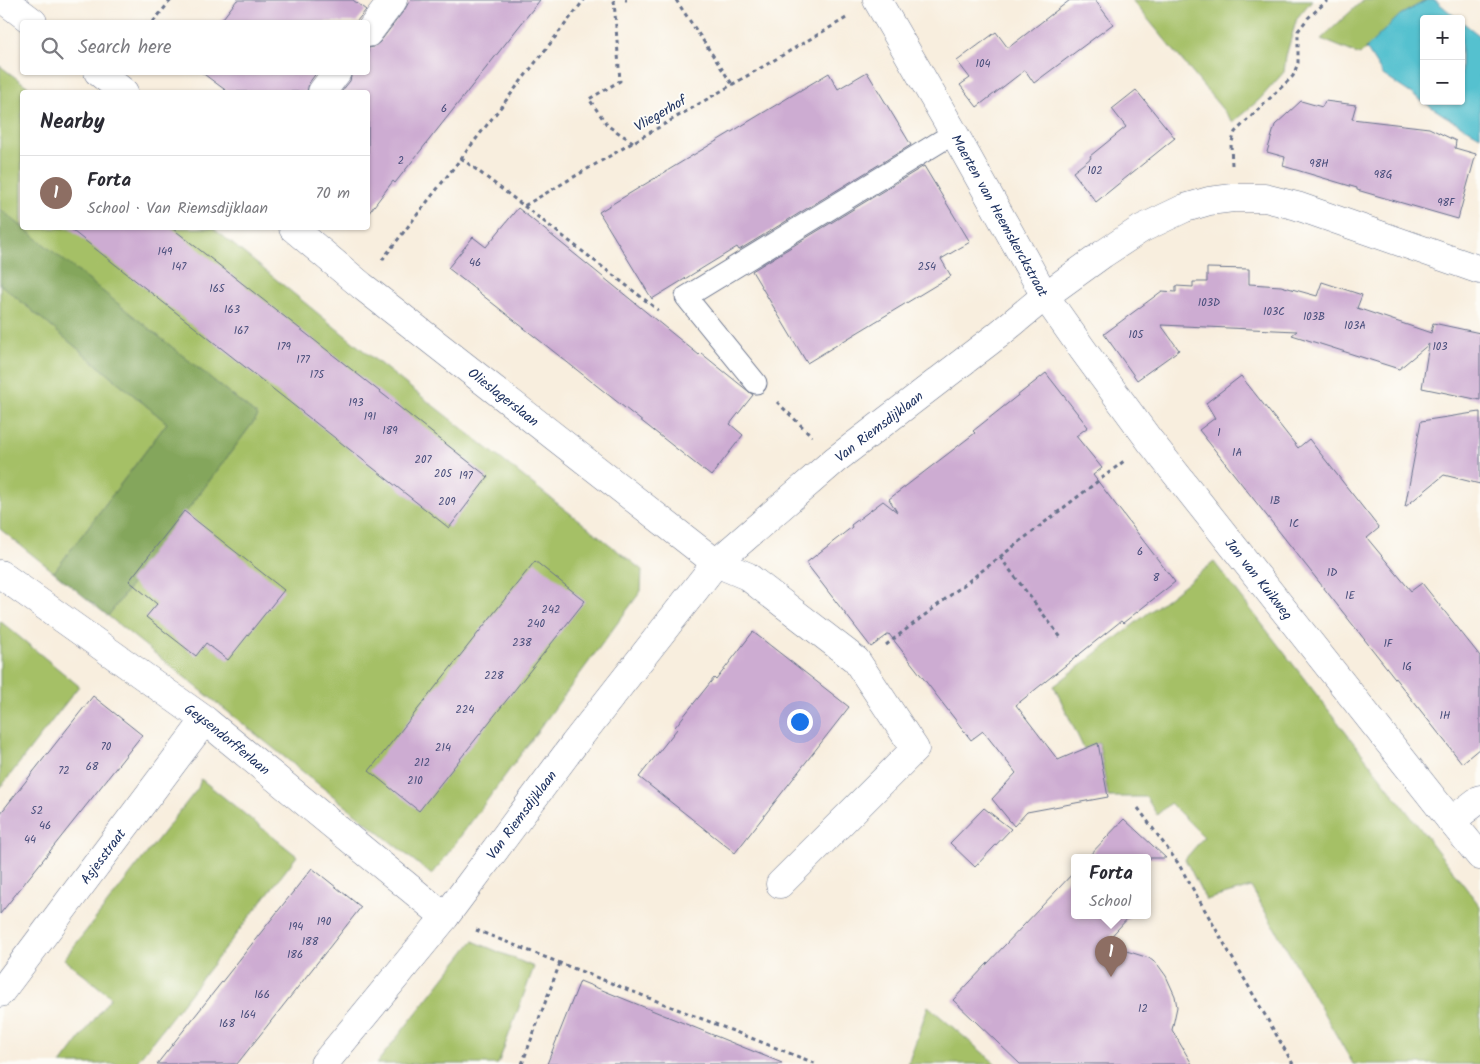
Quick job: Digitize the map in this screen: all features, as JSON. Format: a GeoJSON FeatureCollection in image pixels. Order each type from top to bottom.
{"type":"FeatureCollection","features":[{"type":"Feature","properties":{"kind":"street"},"geometry":{"type":"LineString","coordinates":[[4,0],[30,20]]}},
{"type":"Feature","properties":{"kind":"street"},"geometry":{"type":"LineString","coordinates":[[370,31],[393,0]]}},
{"type":"Feature","properties":{"kind":"street","name":"Maerten van Heemskerckstraat"},"geometry":{"type":"LineString","coordinates":[[877,0],[1046,296],[1141,228],[1185,208],[1209,201],[1233,198],[1265,198],[1297,206],[1480,270]]}},
{"type":"Feature","properties":{"kind":"street"},"geometry":{"type":"LineString","coordinates":[[102,75],[121,90]]}},
{"type":"Feature","properties":{"kind":"street"},"geometry":{"type":"LineString","coordinates":[[324,90],[335,75]]}},
{"type":"Feature","properties":{"kind":"street","name":"Olieslagerslaan"},"geometry":{"type":"LineString","coordinates":[[295,230],[362,286],[716,563]]}},
{"type":"Feature","properties":{"kind":"street","name":"Jan van Kuikweg"},"geometry":{"type":"LineString","coordinates":[[1046,296],[1150,441],[1480,856]]}},
{"type":"Feature","properties":{"kind":"street","name":"Van Riemsdijklaan"},"geometry":{"type":"LineString","coordinates":[[324,1064],[444,917],[574,744],[716,563],[836,460],[1046,296]]}},
{"type":"Feature","properties":{"kind":"street"},"geometry":{"type":"LineString","coordinates":[[716,563],[748,576],[856,660],[915,750],[780,884]]}},
{"type":"Feature","properties":{"kind":"street","name":"Geysendorfferlaan"},"geometry":{"type":"LineString","coordinates":[[0,574],[205,720],[444,917]]}},
{"type":"Feature","properties":{"kind":"street","name":"Asjesstraat"},"geometry":{"type":"LineString","coordinates":[[0,993],[205,720]]}},
{"type":"Feature","properties":{"kind":"street"},"geometry":{"type":"LineString","coordinates":[[1451,821],[1480,799]]}},
{"type":"Feature","properties":{"kind":"lane"},"geometry":{"type":"LineString","coordinates":[[756,384],[686,297],[954,133]]}},
{"type":"Feature","properties":{"kind":"path"},"geometry":{"type":"LineString","coordinates":[[155,20],[170,0]]}},
{"type":"Feature","properties":{"kind":"path"},"geometry":{"type":"LineString","coordinates":[[362,286],[584,0]]}},
{"type":"Feature","properties":{"kind":"path"},"geometry":{"type":"LineString","coordinates":[[614,0],[620,81],[590,99],[608,126],[633,142]]}},
{"type":"Feature","properties":{"kind":"path"},"geometry":{"type":"LineString","coordinates":[[676,0],[732,84]]}},
{"type":"Feature","properties":{"kind":"path","name":"Vliegerhof"},"geometry":{"type":"LineString","coordinates":[[524,206],[877,0]]}},
{"type":"Feature","properties":{"kind":"path"},"geometry":{"type":"LineString","coordinates":[[1233,198],[1232,145],[1235,132],[1293,76],[1298,63],[1298,31],[1308,18],[1328,0]]}},
{"type":"Feature","properties":{"kind":"path"},"geometry":{"type":"LineString","coordinates":[[461,158],[661,312],[686,297]]}},
{"type":"Feature","properties":{"kind":"path"},"geometry":{"type":"LineString","coordinates":[[756,384],[802,425],[836,460]]}},
{"type":"Feature","properties":{"kind":"path"},"geometry":{"type":"LineString","coordinates":[[859,666],[1150,441]]}},
{"type":"Feature","properties":{"kind":"path"},"geometry":{"type":"LineString","coordinates":[[1000,557],[1062,639]]}},
{"type":"Feature","properties":{"kind":"path"},"geometry":{"type":"LineString","coordinates":[[1138,808],[1178,862],[1293,1064]]}},
{"type":"Feature","properties":{"kind":"path"},"geometry":{"type":"LineString","coordinates":[[444,917],[818,1064]]}},
{"type":"Feature","properties":{"kind":"path"},"geometry":{"type":"LineString","coordinates":[[522,1064],[560,963]]}},
{"type":"Feature","properties":{"kind":"green space"},"geometry":{"type":"Polygon","coordinates":[[[1132,0],[1312,0],[1297,18],[1286,56],[1284,72],[1259,100],[1233,122],[1132,0]]]}},
{"type":"Feature","properties":{"kind":"green space"},"geometry":{"type":"Polygon","coordinates":[[[1363,0],[1427,0],[1400,15],[1360,55],[1321,39],[1363,0]]]}},
{"type":"Feature","properties":{"kind":"green space"},"geometry":{"type":"Polygon","coordinates":[[[0,66],[32,90],[20,90],[20,225],[0,209],[0,66]]]}},
{"type":"Feature","properties":{"kind":"green space"},"geometry":{"type":"Polygon","coordinates":[[[0,209],[20,225],[20,230],[26,230],[258,416],[108,616],[54,572],[167,423],[0,284],[0,209]]]}},
{"type":"Feature","properties":{"kind":"green space"},"geometry":{"type":"Polygon","coordinates":[[[26,230],[215,230],[374,359],[642,570],[641,591],[432,875],[108,616],[258,416],[26,230]]]}},
{"type":"Feature","properties":{"kind":"green space"},"geometry":{"type":"Polygon","coordinates":[[[0,284],[167,423],[54,572],[0,529],[0,284]]]}},
{"type":"Feature","properties":{"kind":"green space"},"geometry":{"type":"Polygon","coordinates":[[[1214,562],[1480,906],[1480,1064],[1353,1064],[1251,887],[1206,900],[1185,859],[1204,837],[1170,803],[1157,815],[1146,797],[1108,797],[1099,743],[1084,749],[1054,686],[1214,562]]]}},
{"type":"Feature","properties":{"kind":"green space"},"geometry":{"type":"Polygon","coordinates":[[[0,621],[79,686],[0,788],[0,621]]]}},
{"type":"Feature","properties":{"kind":"green space"},"geometry":{"type":"Polygon","coordinates":[[[201,779],[297,856],[135,1064],[61,1064],[111,997],[64,959],[198,788],[201,779]]]}},
{"type":"Feature","properties":{"kind":"green space"},"geometry":{"type":"Polygon","coordinates":[[[473,941],[534,967],[498,1064],[376,1064],[473,941]]]}},
{"type":"Feature","properties":{"kind":"green space"},"geometry":{"type":"Polygon","coordinates":[[[928,1006],[996,1064],[908,1064],[928,1006]]]}},
{"type":"Feature","properties":{"kind":"water"},"geometry":{"type":"Polygon","coordinates":[[[1427,0],[1435,0],[1453,15],[1420,15],[1420,99],[1383,75],[1366,48],[1400,15],[1427,0]]]}},
{"type":"Feature","properties":{"kind":"water"},"geometry":{"type":"Polygon","coordinates":[[[1465,24],[1480,36],[1480,136],[1428,105],[1465,105],[1465,24]]]}},
{"type":"Feature","properties":{"kind":"building"},"geometry":{"type":"Polygon","coordinates":[[[237,0],[353,0],[366,10],[358,20],[222,20],[237,0]]]}},
{"type":"Feature","properties":{"kind":"building"},"geometry":{"type":"Polygon","coordinates":[[[410,0],[540,0],[395,183],[393,181],[370,211],[370,90],[343,90],[350,81],[351,75],[370,75],[370,48],[380,42],[410,0]]]}},
{"type":"Feature","properties":{"kind":"building"},"geometry":{"type":"Polygon","coordinates":[[[1070,0],[1095,0],[1113,24],[1034,83],[1025,70],[977,107],[960,85],[970,78],[957,61],[996,32],[1008,48],[1070,0]]]}},
{"type":"Feature","properties":{"kind":"building"},"geometry":{"type":"Polygon","coordinates":[[[867,72],[911,145],[739,250],[737,247],[652,299],[599,212],[829,73],[838,89],[867,72]]]}},
{"type":"Feature","properties":{"kind":"building"},"geometry":{"type":"Polygon","coordinates":[[[205,75],[315,75],[309,83],[307,90],[225,90],[205,75]]]}},
{"type":"Feature","properties":{"kind":"building"},"geometry":{"type":"Polygon","coordinates":[[[1136,90],[1175,138],[1096,202],[1073,172],[1126,127],[1112,109],[1136,90]]]}},
{"type":"Feature","properties":{"kind":"building"},"geometry":{"type":"Polygon","coordinates":[[[1301,101],[1322,107],[1325,101],[1356,105],[1352,119],[1429,128],[1456,141],[1455,148],[1476,154],[1458,219],[1357,190],[1357,188],[1283,166],[1285,157],[1267,152],[1275,125],[1301,101]]]}},
{"type":"Feature","properties":{"kind":"building"},"geometry":{"type":"Polygon","coordinates":[[[924,166],[970,242],[941,259],[951,276],[807,363],[752,271],[924,166]]]}},
{"type":"Feature","properties":{"kind":"building"},"geometry":{"type":"Polygon","coordinates":[[[518,208],[699,355],[701,353],[753,395],[730,424],[743,435],[711,476],[448,268],[473,237],[486,247],[518,208]]]}},
{"type":"Feature","properties":{"kind":"building"},"geometry":{"type":"Polygon","coordinates":[[[72,230],[175,230],[488,477],[449,528],[72,230]]]}},
{"type":"Feature","properties":{"kind":"building"},"geometry":{"type":"Polygon","coordinates":[[[1207,268],[1249,269],[1249,284],[1281,286],[1317,296],[1322,282],[1362,295],[1357,308],[1431,333],[1433,323],[1480,333],[1480,400],[1422,388],[1429,344],[1399,369],[1292,335],[1297,331],[1161,325],[1179,350],[1137,380],[1104,334],[1162,291],[1176,292],[1176,286],[1193,287],[1193,282],[1207,282],[1207,268]]]}},
{"type":"Feature","properties":{"kind":"building"},"geometry":{"type":"Polygon","coordinates":[[[1046,373],[1088,427],[1076,436],[1102,468],[1093,475],[1175,582],[1123,623],[1121,621],[1016,705],[1058,760],[1098,743],[1108,797],[1027,812],[1014,826],[992,799],[1016,773],[983,731],[971,740],[889,634],[871,647],[806,563],[883,501],[897,512],[889,499],[975,433],[973,431],[1046,373]]]}},
{"type":"Feature","properties":{"kind":"building"},"geometry":{"type":"Polygon","coordinates":[[[1241,376],[1298,448],[1309,439],[1379,528],[1367,538],[1411,591],[1422,583],[1480,656],[1480,748],[1462,763],[1199,430],[1215,418],[1206,403],[1241,376]]]}},
{"type":"Feature","properties":{"kind":"building"},"geometry":{"type":"Polygon","coordinates":[[[1480,412],[1480,484],[1444,475],[1405,507],[1421,421],[1480,412]]]}},
{"type":"Feature","properties":{"kind":"building"},"geometry":{"type":"Polygon","coordinates":[[[184,511],[284,590],[228,660],[206,643],[196,656],[146,617],[157,604],[129,581],[184,511]]]}},
{"type":"Feature","properties":{"kind":"building"},"geometry":{"type":"Polygon","coordinates":[[[535,561],[585,601],[419,811],[369,771],[535,561]]]}},
{"type":"Feature","properties":{"kind":"building"},"geometry":{"type":"Polygon","coordinates":[[[753,632],[849,707],[735,853],[639,777],[677,729],[675,727],[714,678],[716,680],[753,632]]]}},
{"type":"Feature","properties":{"kind":"building"},"geometry":{"type":"Polygon","coordinates":[[[93,696],[142,735],[0,914],[0,814],[93,696]]]}},
{"type":"Feature","properties":{"kind":"building"},"geometry":{"type":"Polygon","coordinates":[[[984,808],[1011,829],[975,867],[950,843],[984,808]]]}},
{"type":"Feature","properties":{"kind":"building"},"geometry":{"type":"Polygon","coordinates":[[[1124,819],[1166,858],[1151,858],[1151,854],[1091,854],[1124,819]]]}},
{"type":"Feature","properties":{"kind":"building"},"geometry":{"type":"Polygon","coordinates":[[[312,868],[361,907],[332,944],[237,1064],[157,1064],[312,868]]]}},
{"type":"Feature","properties":{"kind":"building"},"geometry":{"type":"Polygon","coordinates":[[[1071,875],[1071,919],[1127,919],[1104,944],[1149,958],[1158,965],[1166,976],[1175,996],[1177,1007],[1172,1030],[1192,1064],[1020,1064],[953,1000],[1071,875]]]}},
{"type":"Feature","properties":{"kind":"building"},"geometry":{"type":"Polygon","coordinates":[[[580,981],[782,1063],[782,1064],[547,1064],[580,981]]]}},
{"type":"Feature","properties":{"kind":"place","name":"Forta"},"geometry":{"type":"Point","coordinates":[1111,977]}}]}
